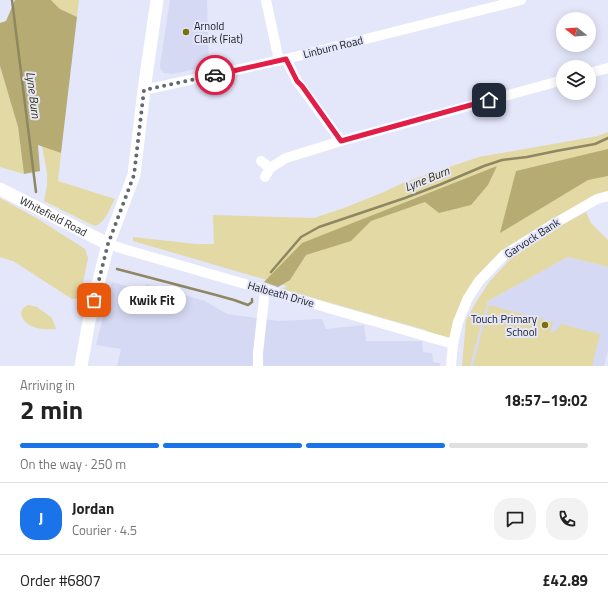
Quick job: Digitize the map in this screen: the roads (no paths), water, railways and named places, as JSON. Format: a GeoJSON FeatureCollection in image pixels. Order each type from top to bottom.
{"type":"FeatureCollection","features":[{"type":"Feature","properties":{"kind":"main road"},"geometry":{"type":"LineString","coordinates":[[81,366],[89,323],[108,244],[134,175],[157,0]]}},
{"type":"Feature","properties":{"kind":"main road","name":"Whitefield Road"},"geometry":{"type":"LineString","coordinates":[[0,189],[108,244]]}},
{"type":"Feature","properties":{"kind":"street"},"geometry":{"type":"LineString","coordinates":[[266,0],[282,60],[341,141]]}},
{"type":"Feature","properties":{"kind":"street","name":"Linburn Road"},"geometry":{"type":"LineString","coordinates":[[144,90],[282,60],[521,0]]}},
{"type":"Feature","properties":{"kind":"street"},"geometry":{"type":"LineString","coordinates":[[596,71],[608,68]]}},
{"type":"Feature","properties":{"kind":"street"},"geometry":{"type":"LineString","coordinates":[[261,161],[267,172],[286,158],[341,141],[556,82]]}},
{"type":"Feature","properties":{"kind":"street","name":"Garvock Bank"},"geometry":{"type":"LineString","coordinates":[[451,366],[453,344],[458,322],[468,298],[479,281],[504,254],[597,199],[608,196]]}},
{"type":"Feature","properties":{"kind":"street","name":"Halbeath Drive"},"geometry":{"type":"LineString","coordinates":[[108,244],[453,344]]}},
{"type":"Feature","properties":{"kind":"street"},"geometry":{"type":"LineString","coordinates":[[258,366],[258,353],[266,290]]}},
{"type":"Feature","properties":{"kind":"waterway","name":"Lyne Burn"},"geometry":{"type":"LineString","coordinates":[[12,0],[36,192]]}},
{"type":"Feature","properties":{"kind":"waterway","name":"Lyne Burn"},"geometry":{"type":"LineString","coordinates":[[271,272],[301,237],[319,227],[405,198],[502,160],[527,157],[595,144],[608,138]]}},
{"type":"Feature","properties":{"kind":"waterway","name":"Lyne Burn"},"geometry":{"type":"LineString","coordinates":[[117,269],[248,305],[252,302],[252,299]]}},
{"type":"Feature","properties":{"kind":"place","name":"Arnold Clark (Fiat)"},"geometry":{"type":"Point","coordinates":[186,32]}},
{"type":"Feature","properties":{"kind":"place","name":"Kwik Fit"},"geometry":{"type":"Point","coordinates":[94,300]}},
{"type":"Feature","properties":{"kind":"place","name":"Touch Primary School"},"geometry":{"type":"Point","coordinates":[545,325]}}]}
